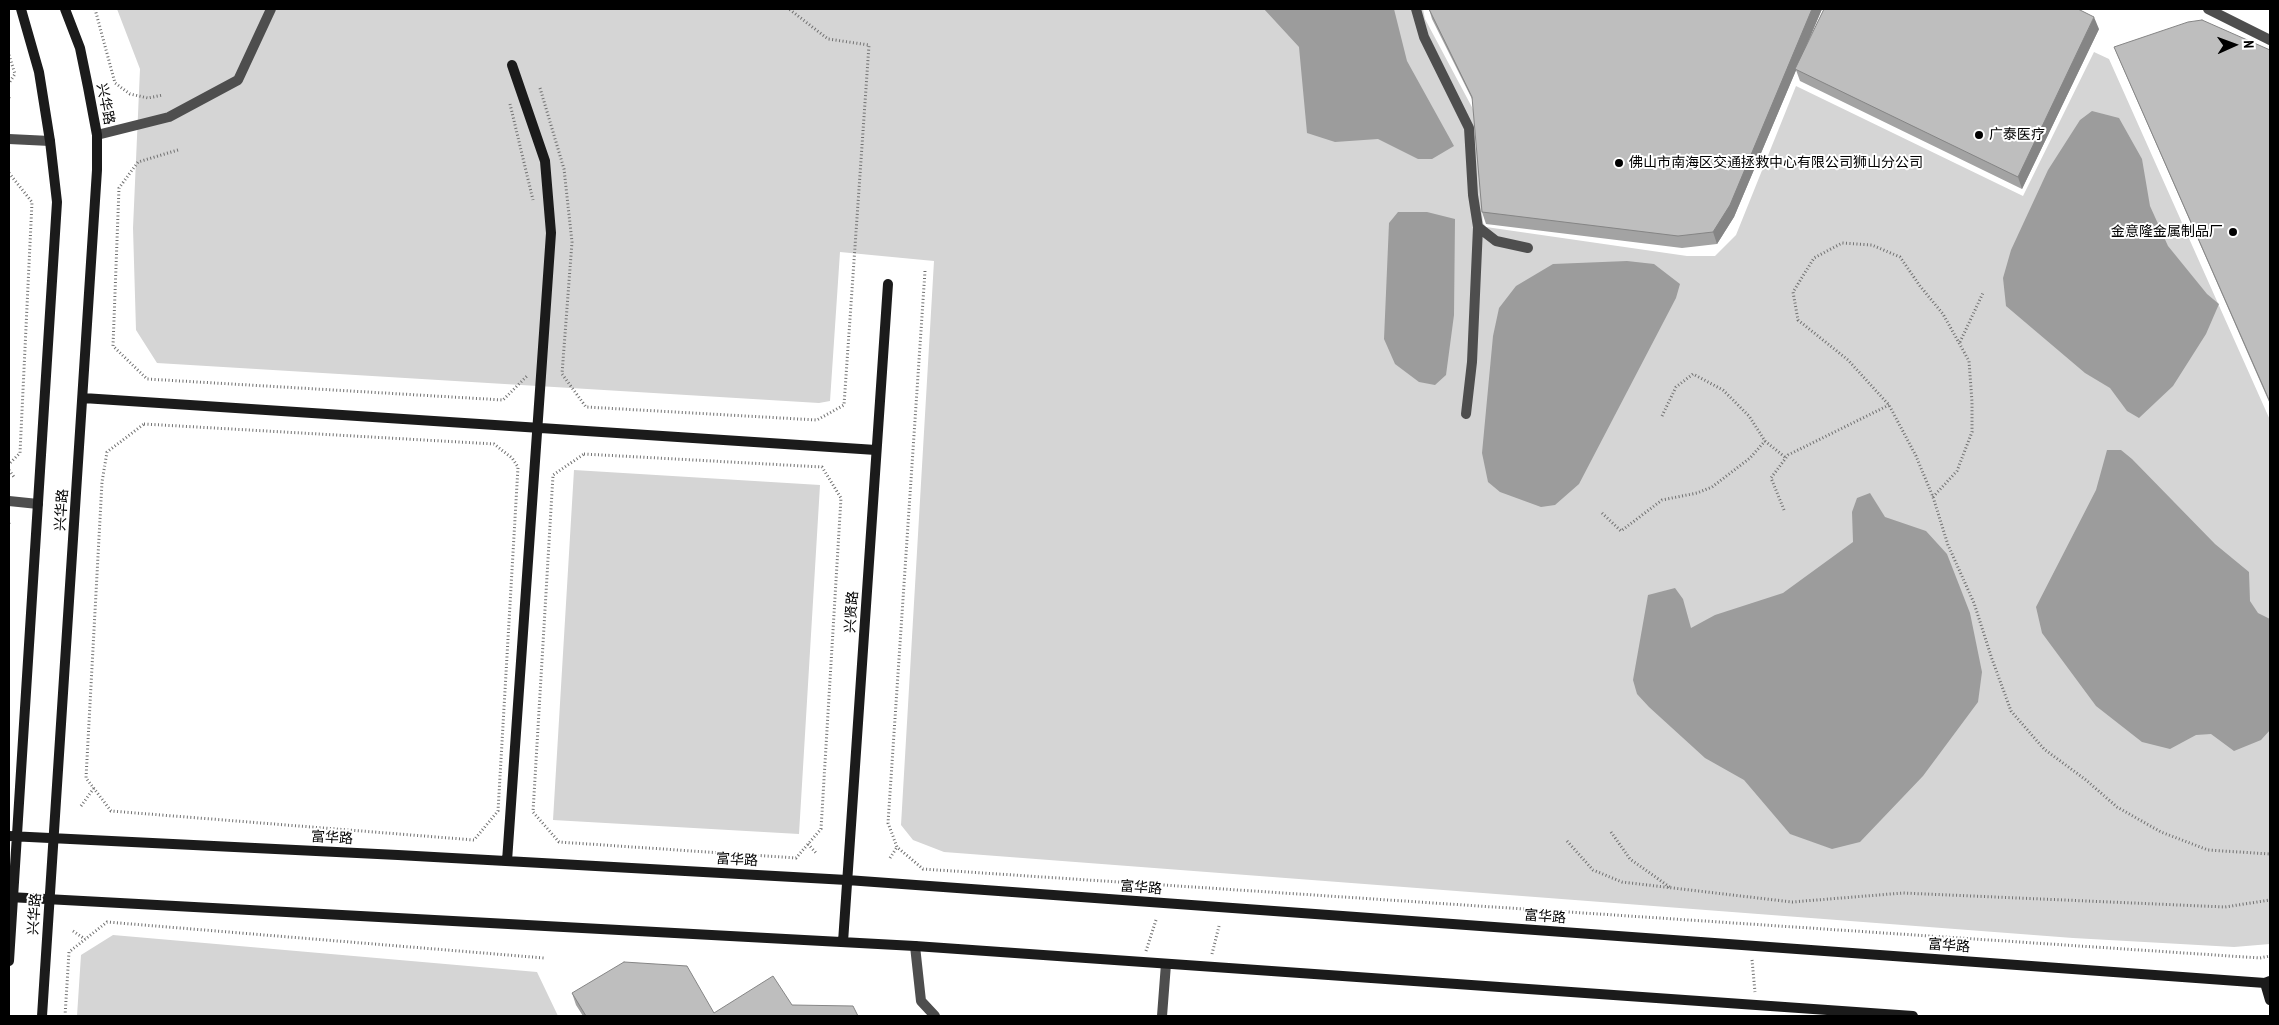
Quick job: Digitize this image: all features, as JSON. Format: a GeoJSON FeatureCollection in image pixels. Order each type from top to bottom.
{"type":"FeatureCollection","features":[{"type":"Feature","properties":{"kind":"street","name":"兴华路"},"geometry":{"type":"LineString","coordinates":[[9,961],[13,837],[38,504],[57,202],[39,72],[21,9]]}},
{"type":"Feature","properties":{"kind":"street","name":"兴华路"},"geometry":{"type":"LineString","coordinates":[[42,1016],[96,182],[97,135],[80,48],[65,9]]}},
{"type":"Feature","properties":{"kind":"street"},"geometry":{"type":"LineString","coordinates":[[97,135],[169,117],[238,80],[271,9]]}},
{"type":"Feature","properties":{"kind":"street"},"geometry":{"type":"LineString","coordinates":[[1416,9],[1424,37],[1469,128],[1473,196],[1478,227],[1472,362],[1466,414]]}},
{"type":"Feature","properties":{"kind":"street"},"geometry":{"type":"LineString","coordinates":[[2208,9],[2270,40]]}},
{"type":"Feature","properties":{"kind":"street"},"geometry":{"type":"LineString","coordinates":[[507,860],[539,429],[551,233],[545,161],[512,65]]}},
{"type":"Feature","properties":{"kind":"street"},"geometry":{"type":"LineString","coordinates":[[9,139],[50,141]]}},
{"type":"Feature","properties":{"kind":"street"},"geometry":{"type":"LineString","coordinates":[[1478,227],[1496,241],[1528,248]]}},
{"type":"Feature","properties":{"kind":"street","name":"兴贤路"},"geometry":{"type":"LineString","coordinates":[[843,942],[888,284]]}},
{"type":"Feature","properties":{"kind":"street"},"geometry":{"type":"LineString","coordinates":[[83,398],[876,450]]}},
{"type":"Feature","properties":{"kind":"street"},"geometry":{"type":"LineString","coordinates":[[9,501],[38,504]]}},
{"type":"Feature","properties":{"kind":"street","name":"富华路"},"geometry":{"type":"LineString","coordinates":[[13,837],[54,837],[507,860],[847,880],[2267,982]]}},
{"type":"Feature","properties":{"kind":"street"},"geometry":{"type":"LineString","coordinates":[[11,897],[915,946],[1913,1016]]}},
{"type":"Feature","properties":{"kind":"street"},"geometry":{"type":"LineString","coordinates":[[915,946],[921,1001],[935,1016]]}},
{"type":"Feature","properties":{"kind":"street"},"geometry":{"type":"LineString","coordinates":[[1162,1016],[1166,964]]}},
{"type":"Feature","properties":{"kind":"street"},"geometry":{"type":"LineString","coordinates":[[2267,982],[2270,1000]]}},
{"type":"Feature","properties":{"kind":"path"},"geometry":{"type":"LineString","coordinates":[[95,9],[115,83],[130,94],[148,98],[163,95]]}},
{"type":"Feature","properties":{"kind":"path"},"geometry":{"type":"LineString","coordinates":[[540,88],[564,169],[572,242],[562,374],[586,407],[817,420],[844,405],[869,45],[828,39],[789,9]]}},
{"type":"Feature","properties":{"kind":"path"},"geometry":{"type":"LineString","coordinates":[[9,56],[15,74],[9,82]]}},
{"type":"Feature","properties":{"kind":"path"},"geometry":{"type":"LineString","coordinates":[[507,95],[535,206]]}},
{"type":"Feature","properties":{"kind":"path"},"geometry":{"type":"LineString","coordinates":[[178,150],[138,162],[119,188],[113,346],[147,380],[503,400],[529,374]]}},
{"type":"Feature","properties":{"kind":"path"},"geometry":{"type":"LineString","coordinates":[[128,166],[132,170]]}},
{"type":"Feature","properties":{"kind":"path"},"geometry":{"type":"LineString","coordinates":[[9,174],[32,202],[20,453],[9,464]]}},
{"type":"Feature","properties":{"kind":"path"},"geometry":{"type":"LineString","coordinates":[[18,185],[23,182]]}},
{"type":"Feature","properties":{"kind":"path"},"geometry":{"type":"LineString","coordinates":[[1933,497],[1957,471],[1972,432],[1972,402],[1968,361],[1960,342],[1943,314],[1900,257],[1872,244],[1842,244],[1814,258],[1793,292],[1798,320],[1848,360],[1889,405],[1916,456],[1933,497],[1948,545],[1974,603],[2011,711],[2044,749],[2086,780],[2117,807],[2161,832],[2208,850],[2270,854]]}},
{"type":"Feature","properties":{"kind":"path"},"geometry":{"type":"LineString","coordinates":[[925,271],[888,824],[897,847],[923,869],[1164,887],[2260,958],[2270,956]]}},
{"type":"Feature","properties":{"kind":"path"},"geometry":{"type":"LineString","coordinates":[[1960,342],[1983,293]]}},
{"type":"Feature","properties":{"kind":"path"},"geometry":{"type":"LineString","coordinates":[[1662,416],[1676,387],[1694,374],[1723,390],[1749,416],[1765,441],[1786,458]]}},
{"type":"Feature","properties":{"kind":"path"},"geometry":{"type":"LineString","coordinates":[[1784,510],[1771,478],[1786,458],[1889,405]]}},
{"type":"Feature","properties":{"kind":"path"},"geometry":{"type":"LineString","coordinates":[[144,424],[494,444],[518,467],[498,811],[474,840],[111,811],[94,788],[86,778],[102,482],[107,452],[137,429],[144,424]]}},
{"type":"Feature","properties":{"kind":"path"},"geometry":{"type":"LineString","coordinates":[[1602,514],[1621,531],[1662,500],[1697,493],[1712,487],[1750,458],[1765,441]]}},
{"type":"Feature","properties":{"kind":"path"},"geometry":{"type":"LineString","coordinates":[[584,454],[822,467],[841,498],[821,830],[808,844],[796,858],[559,842],[533,812],[554,475],[572,460],[584,454]]}},
{"type":"Feature","properties":{"kind":"path"},"geometry":{"type":"LineString","coordinates":[[9,470],[14,477]]}},
{"type":"Feature","properties":{"kind":"path"},"geometry":{"type":"LineString","coordinates":[[81,806],[94,788]]}},
{"type":"Feature","properties":{"kind":"path"},"geometry":{"type":"LineString","coordinates":[[1611,832],[1630,859],[1671,888]]}},
{"type":"Feature","properties":{"kind":"path"},"geometry":{"type":"LineString","coordinates":[[1567,840],[1593,870],[1622,882],[1792,902],[1903,893],[2225,907],[2270,900]]}},
{"type":"Feature","properties":{"kind":"path"},"geometry":{"type":"LineString","coordinates":[[808,844],[816,853]]}},
{"type":"Feature","properties":{"kind":"path"},"geometry":{"type":"LineString","coordinates":[[890,858],[897,847]]}},
{"type":"Feature","properties":{"kind":"path"},"geometry":{"type":"LineString","coordinates":[[1145,952],[1156,920]]}},
{"type":"Feature","properties":{"kind":"path"},"geometry":{"type":"LineString","coordinates":[[65,1016],[69,952],[107,922],[544,958]]}},
{"type":"Feature","properties":{"kind":"path"},"geometry":{"type":"LineString","coordinates":[[1754,929],[1755,924]]}},
{"type":"Feature","properties":{"kind":"path"},"geometry":{"type":"LineString","coordinates":[[1211,957],[1218,926]]}},
{"type":"Feature","properties":{"kind":"path"},"geometry":{"type":"LineString","coordinates":[[73,931],[85,939]]}},
{"type":"Feature","properties":{"kind":"path"},"geometry":{"type":"LineString","coordinates":[[1752,960],[1755,992]]}},
{"type":"Feature","properties":{"kind":"shaded area"},"geometry":{"type":"Polygon","coordinates":[[[117,9],[1423,9],[1425,19],[1474,111],[1483,223],[1486,227],[1687,256],[1715,256],[1736,235],[1796,86],[2023,196],[2094,52],[2109,59],[2270,420],[2270,944],[2234,947],[2073,938],[944,852],[913,840],[901,825],[934,261],[840,252],[830,401],[819,403],[157,363],[136,330],[133,228],[140,69],[117,9]]]}},
{"type":"Feature","properties":{"kind":"shaded area"},"geometry":{"type":"Polygon","coordinates":[[[1264,9],[1394,9],[1407,61],[1454,146],[1432,159],[1418,159],[1378,139],[1335,142],[1307,133],[1299,47],[1264,9]]]}},
{"type":"Feature","properties":{"kind":"shaded area"},"geometry":{"type":"Polygon","coordinates":[[[2092,111],[2119,118],[2142,159],[2150,206],[2168,246],[2207,294],[2219,304],[2206,334],[2173,386],[2139,418],[2127,411],[2110,388],[2085,373],[2006,306],[2003,278],[2011,250],[2048,170],[2080,120],[2092,111]]]}},
{"type":"Feature","properties":{"kind":"shaded area"},"geometry":{"type":"Polygon","coordinates":[[[1398,212],[1427,212],[1455,219],[1454,315],[1446,375],[1435,385],[1419,382],[1395,364],[1384,339],[1389,223],[1398,212]]]}},
{"type":"Feature","properties":{"kind":"shaded area"},"geometry":{"type":"Polygon","coordinates":[[[1627,261],[1654,264],[1680,284],[1676,298],[1579,484],[1555,505],[1541,507],[1500,492],[1488,482],[1482,453],[1493,336],[1499,308],[1516,286],[1553,264],[1627,261]]]}},
{"type":"Feature","properties":{"kind":"shaded area"},"geometry":{"type":"Polygon","coordinates":[[[2107,450],[2121,450],[2132,459],[2215,544],[2249,572],[2250,601],[2258,613],[2270,619],[2270,730],[2261,740],[2234,751],[2211,734],[2196,735],[2170,749],[2142,742],[2096,706],[2042,633],[2036,607],[2096,490],[2107,450]]]}},
{"type":"Feature","properties":{"kind":"shaded area"},"geometry":{"type":"Polygon","coordinates":[[[574,470],[820,485],[799,834],[553,820],[574,470]]]}},
{"type":"Feature","properties":{"kind":"shaded area"},"geometry":{"type":"Polygon","coordinates":[[[1870,493],[1885,517],[1926,531],[1947,554],[1970,613],[1982,672],[1978,702],[1923,776],[1860,842],[1832,849],[1790,834],[1744,780],[1705,758],[1649,707],[1637,694],[1633,680],[1648,595],[1675,588],[1683,599],[1691,628],[1715,615],[1783,593],[1853,542],[1852,512],[1857,498],[1870,493]]]}},
{"type":"Feature","properties":{"kind":"shaded area"},"geometry":{"type":"Polygon","coordinates":[[[113,935],[537,972],[558,1016],[77,1016],[81,955],[113,935]]]}},
{"type":"Feature","properties":{"kind":"building","name":"佛山市南海区交通拯救中心有限公司狮山分公司"},"geometry":{"type":"Polygon","coordinates":[[[1429,9],[1812,9],[1730,205],[1713,232],[1678,236],[1482,212],[1472,97],[1429,9]]]}},
{"type":"Feature","properties":{"kind":"building","name":"广泰医疗"},"geometry":{"type":"Polygon","coordinates":[[[1824,9],[2078,9],[2094,17],[2018,177],[1795,69],[1824,9]]]}},
{"type":"Feature","properties":{"kind":"building","name":"金意隆金属制品厂"},"geometry":{"type":"Polygon","coordinates":[[[2202,20],[2270,50],[2270,402],[2114,47],[2188,22],[2202,20]]]}},
{"type":"Feature","properties":{"kind":"building"},"geometry":{"type":"Polygon","coordinates":[[[624,962],[687,966],[714,1013],[773,976],[792,1005],[853,1006],[858,1016],[586,1016],[572,993],[624,962]]]}},
{"type":"Feature","properties":{"kind":"place","name":"广泰医疗"},"geometry":{"type":"Point","coordinates":[1979,135]}},
{"type":"Feature","properties":{"kind":"place","name":"佛山市南海区交通拯救中心有限公司狮山分公司"},"geometry":{"type":"Point","coordinates":[1619,163]}},
{"type":"Feature","properties":{"kind":"place","name":"金意隆金属制品厂"},"geometry":{"type":"Point","coordinates":[2233,232]}}]}
